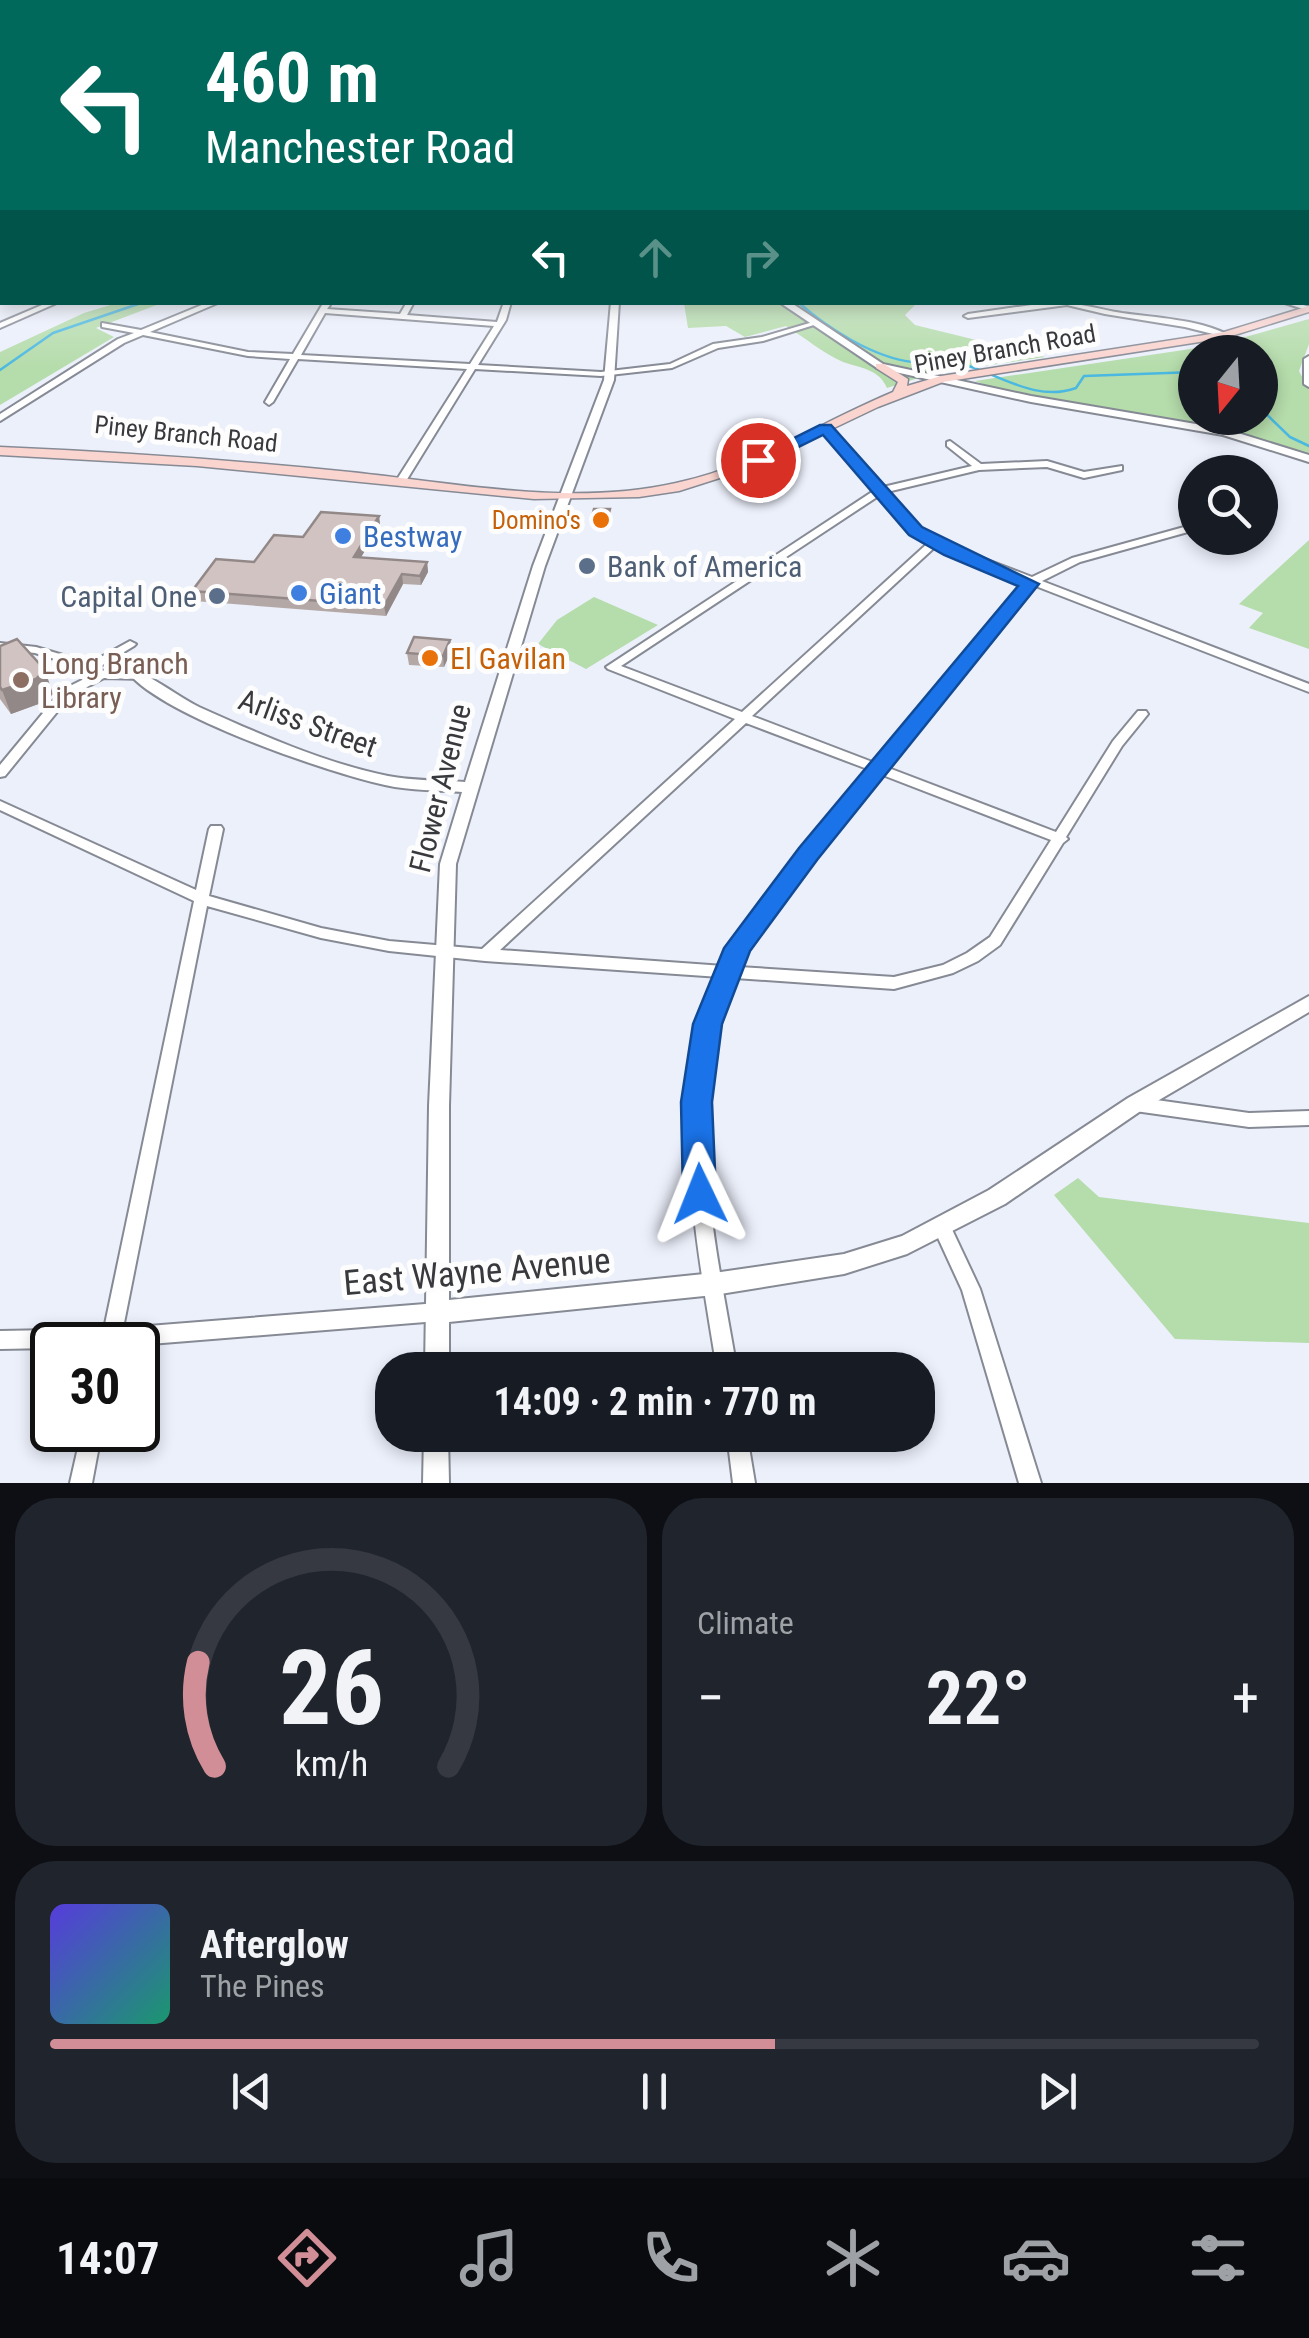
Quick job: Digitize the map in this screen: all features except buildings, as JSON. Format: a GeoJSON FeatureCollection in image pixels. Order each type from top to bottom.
{"type":"FeatureCollection","features":[{"type":"Feature","properties":{"kind":"main road","name":"Piney Branch Road"},"geometry":{"type":"LineString","coordinates":[[1225,335],[1309,309]]}},
{"type":"Feature","properties":{"kind":"main road","name":"Piney Branch Road"},"geometry":{"type":"LineString","coordinates":[[0,442],[567,497],[645,492],[704,481],[899,392],[941,379],[1178,342]]}},
{"type":"Feature","properties":{"kind":"main road"},"geometry":{"type":"LineString","coordinates":[[880,366],[904,381],[899,392]]}},
{"type":"Feature","properties":{"kind":"main road","name":"Piney Branch Road"},"geometry":{"type":"LineString","coordinates":[[0,450],[245,465]]}},
{"type":"Feature","properties":{"kind":"street"},"geometry":{"type":"LineString","coordinates":[[30,305],[42,308]]}},
{"type":"Feature","properties":{"kind":"street"},"geometry":{"type":"LineString","coordinates":[[0,326],[49,305]]}},
{"type":"Feature","properties":{"kind":"street"},"geometry":{"type":"LineString","coordinates":[[0,418],[87,359],[138,333],[209,305]]}},
{"type":"Feature","properties":{"kind":"street"},"geometry":{"type":"LineString","coordinates":[[402,317],[409,305]]}},
{"type":"Feature","properties":{"kind":"street"},"geometry":{"type":"LineString","coordinates":[[401,481],[499,324],[507,305]]}},
{"type":"Feature","properties":{"kind":"street","name":"Flower Avenue"},"geometry":{"type":"LineString","coordinates":[[437,1352],[448,864],[468,787],[539,566],[611,372],[615,305]]}},
{"type":"Feature","properties":{"kind":"street"},"geometry":{"type":"LineString","coordinates":[[787,305],[880,366],[1030,399],[1225,432],[1309,459]]}},
{"type":"Feature","properties":{"kind":"street"},"geometry":{"type":"LineString","coordinates":[[968,316],[1050,305]]}},
{"type":"Feature","properties":{"kind":"street"},"geometry":{"type":"LineString","coordinates":[[1073,305],[1182,321],[1225,335]]}},
{"type":"Feature","properties":{"kind":"street"},"geometry":{"type":"LineString","coordinates":[[269,402],[326,307],[499,324]]}},
{"type":"Feature","properties":{"kind":"street"},"geometry":{"type":"LineString","coordinates":[[104,325],[220,351],[471,368],[611,372],[672,366],[716,346],[762,339],[813,324]]}},
{"type":"Feature","properties":{"kind":"street"},"geometry":{"type":"LineString","coordinates":[[1309,359],[1309,384]]}},
{"type":"Feature","properties":{"kind":"street"},"geometry":{"type":"LineString","coordinates":[[826,428],[916,531],[934,544],[1309,688]]}},
{"type":"Feature","properties":{"kind":"street"},"geometry":{"type":"LineString","coordinates":[[950,444],[979,467]]}},
{"type":"Feature","properties":{"kind":"street"},"geometry":{"type":"LineString","coordinates":[[1061,839],[612,667],[880,490],[979,467],[1048,464],[1081,474],[1119,468]]}},
{"type":"Feature","properties":{"kind":"street"},"geometry":{"type":"LineString","coordinates":[[724,1352],[700,1194],[696,1102],[707,1024],[725,974],[763,910],[1030,584],[1076,560],[1178,531]]}},
{"type":"Feature","properties":{"kind":"street"},"geometry":{"type":"LineString","coordinates":[[485,955],[934,544]]}},
{"type":"Feature","properties":{"kind":"street"},"geometry":{"type":"LineString","coordinates":[[0,772],[66,693],[130,644]]}},
{"type":"Feature","properties":{"kind":"street"},"geometry":{"type":"LineString","coordinates":[[0,646],[36,650],[95,672],[139,677]]}},
{"type":"Feature","properties":{"kind":"street","name":"Arliss Street"},"geometry":{"type":"LineString","coordinates":[[139,677],[170,700],[356,773],[390,781],[468,787]]}},
{"type":"Feature","properties":{"kind":"street"},"geometry":{"type":"LineString","coordinates":[[0,805],[202,899],[321,933],[445,952],[894,983],[959,964],[995,941],[1117,744],[1142,714]]}},
{"type":"Feature","properties":{"kind":"street"},"geometry":{"type":"LineString","coordinates":[[115,1322],[216,830]]}},
{"type":"Feature","properties":{"kind":"street","name":"East Wayne Avenue"},"geometry":{"type":"LineString","coordinates":[[160,1338],[714,1284],[844,1264],[908,1244],[998,1197],[1134,1104],[1309,1003]]}},
{"type":"Feature","properties":{"kind":"street"},"geometry":{"type":"LineString","coordinates":[[1134,1104],[1248,1120],[1309,1118]]}},
{"type":"Feature","properties":{"kind":"street"},"geometry":{"type":"LineString","coordinates":[[942,1227],[972,1289],[1030,1483]]}},
{"type":"Feature","properties":{"kind":"street","name":"East Wayne Avenue"},"geometry":{"type":"LineString","coordinates":[[0,1340],[30,1341]]}},
{"type":"Feature","properties":{"kind":"street"},"geometry":{"type":"LineString","coordinates":[[82,1483],[88,1452]]}},
{"type":"Feature","properties":{"kind":"street"},"geometry":{"type":"LineString","coordinates":[[436,1452],[436,1483]]}},
{"type":"Feature","properties":{"kind":"street"},"geometry":{"type":"LineString","coordinates":[[739,1452],[744,1483]]}},
{"type":"Feature","properties":{"kind":"green space"},"geometry":{"type":"Polygon","coordinates":[[[110,305],[157,305],[96,328],[114,337],[0,405],[0,352],[110,305]]]}},
{"type":"Feature","properties":{"kind":"green space"},"geometry":{"type":"Polygon","coordinates":[[[684,305],[915,305],[905,315],[915,325],[1045,357],[934,373],[887,388],[875,374],[836,359],[786,326],[745,337],[726,326],[688,328],[684,305]]]}},
{"type":"Feature","properties":{"kind":"green space"},"geometry":{"type":"Polygon","coordinates":[[[1309,319],[1309,344],[1299,371],[1309,390],[1309,456],[1246,435],[1278,435],[1278,335],[1252,335],[1309,319]]]}},
{"type":"Feature","properties":{"kind":"green space"},"geometry":{"type":"Polygon","coordinates":[[[1178,351],[1178,423],[1016,395],[975,381],[1178,351]]]}},
{"type":"Feature","properties":{"kind":"green space"},"geometry":{"type":"Polygon","coordinates":[[[1309,540],[1309,649],[1249,628],[1263,613],[1239,604],[1309,540]]]}},
{"type":"Feature","properties":{"kind":"green space"},"geometry":{"type":"Polygon","coordinates":[[[594,597],[658,625],[586,669],[538,644],[557,620],[594,597]]]}},
{"type":"Feature","properties":{"kind":"green space"},"geometry":{"type":"Polygon","coordinates":[[[1078,1178],[1099,1197],[1309,1223],[1309,1343],[1175,1339],[1054,1195],[1078,1178]]]}},
{"type":"Feature","properties":{"kind":"waterway"},"geometry":{"type":"LineString","coordinates":[[0,370],[53,333],[135,305]]}},
{"type":"Feature","properties":{"kind":"waterway"},"geometry":{"type":"LineString","coordinates":[[802,305],[837,331],[883,355],[913,362],[959,363],[1046,392],[1076,388],[1084,376],[1178,373]]}},
{"type":"Feature","properties":{"kind":"waterway"},"geometry":{"type":"LineString","coordinates":[[1278,425],[1290,437],[1309,446]]}},
{"type":"Feature","properties":{"kind":"place","name":"Domino's"},"geometry":{"type":"Point","coordinates":[601,520]}},
{"type":"Feature","properties":{"kind":"place","name":"Bestway"},"geometry":{"type":"Point","coordinates":[343,536]}},
{"type":"Feature","properties":{"kind":"place","name":"Bank of America"},"geometry":{"type":"Point","coordinates":[587,566]}},
{"type":"Feature","properties":{"kind":"place","name":"Giant"},"geometry":{"type":"Point","coordinates":[299,593]}},
{"type":"Feature","properties":{"kind":"place","name":"Capital One"},"geometry":{"type":"Point","coordinates":[217,596]}},
{"type":"Feature","properties":{"kind":"place","name":"El Gavilan"},"geometry":{"type":"Point","coordinates":[430,658]}},
{"type":"Feature","properties":{"kind":"place","name":"Long Branch Library"},"geometry":{"type":"Point","coordinates":[21,680]}},
{"type":"Feature","properties":{"kind":"route"},"geometry":{"type":"LineString","coordinates":[[700,1194],[696,1102],[707,1024],[738,948],[763,910],[1001,614],[1030,584],[950,552],[916,531],[826,428],[758,460]]}}]}
